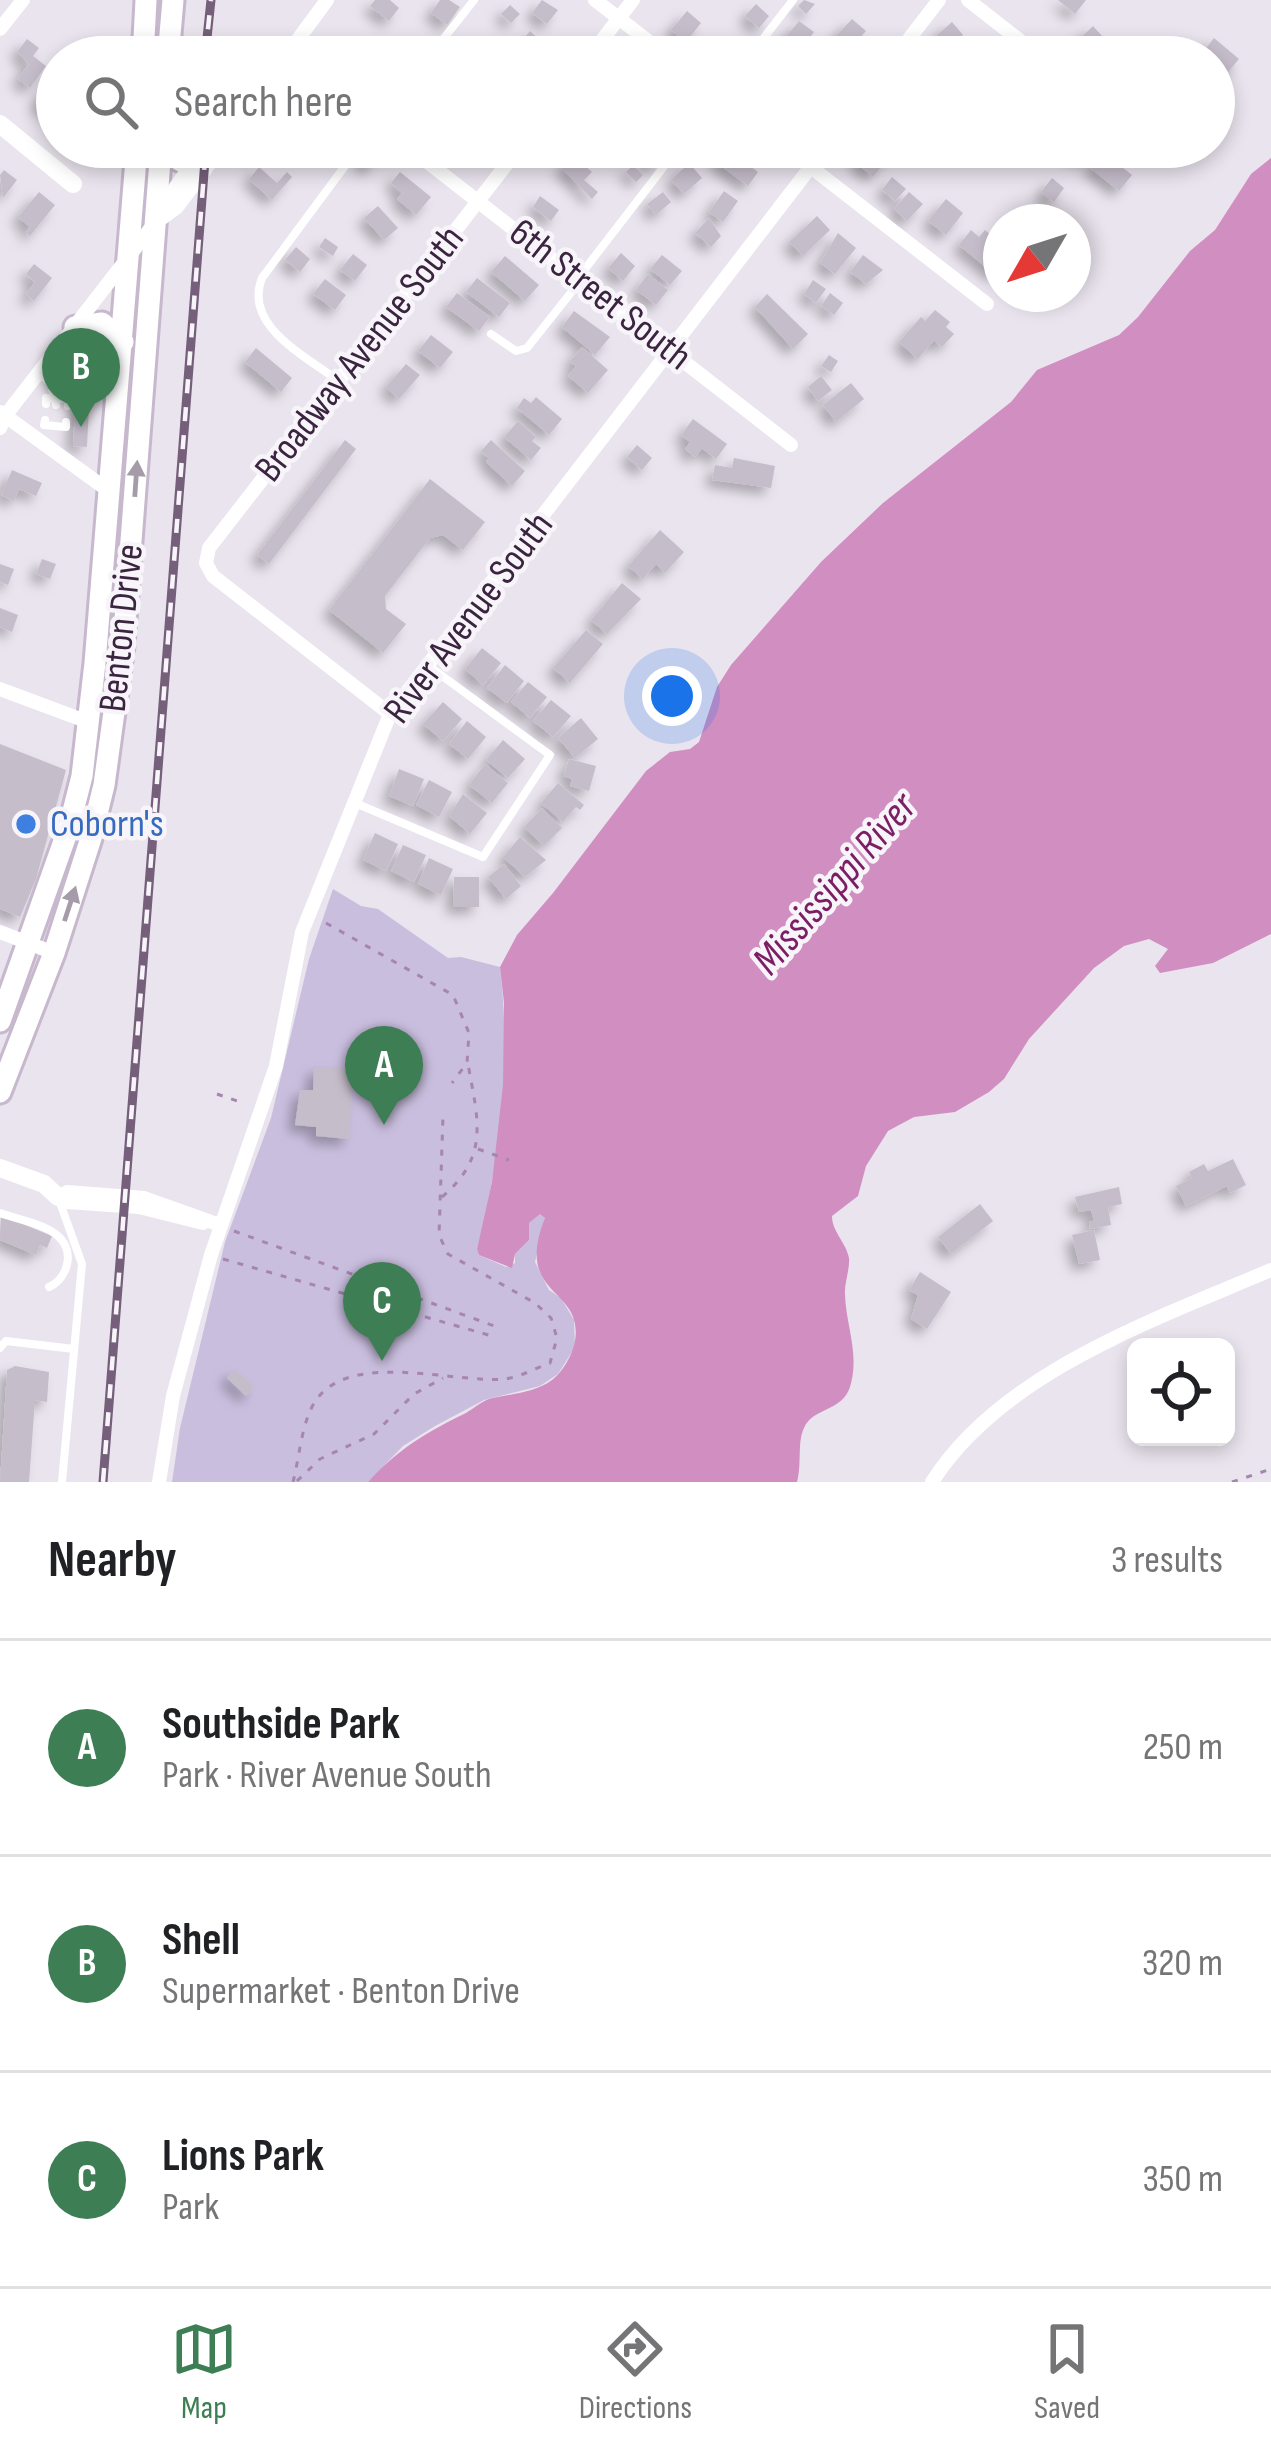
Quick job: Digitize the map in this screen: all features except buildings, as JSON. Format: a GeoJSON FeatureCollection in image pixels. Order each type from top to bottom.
{"type":"FeatureCollection","features":[{"type":"Feature","properties":{"kind":"main road"},"geometry":{"type":"LineString","coordinates":[[143,36],[146,0]]}},
{"type":"Feature","properties":{"kind":"main road"},"geometry":{"type":"LineString","coordinates":[[169,36],[172,0]]}},
{"type":"Feature","properties":{"kind":"main road","name":"Benton Drive"},"geometry":{"type":"LineString","coordinates":[[0,1021],[69,827],[82,776],[135,168]]}},
{"type":"Feature","properties":{"kind":"main road","name":"Benton Drive"},"geometry":{"type":"LineString","coordinates":[[0,1092],[92,838],[112,726],[121,665],[158,168]]}},
{"type":"Feature","properties":{"kind":"main road"},"geometry":{"type":"LineString","coordinates":[[75,327],[102,323],[123,342]]}},
{"type":"Feature","properties":{"kind":"street"},"geometry":{"type":"LineString","coordinates":[[0,29],[23,0]]}},
{"type":"Feature","properties":{"kind":"street"},"geometry":{"type":"LineString","coordinates":[[300,36],[327,0]]}},
{"type":"Feature","properties":{"kind":"street"},"geometry":{"type":"LineString","coordinates":[[595,0],[641,36]]}},
{"type":"Feature","properties":{"kind":"street"},"geometry":{"type":"LineString","coordinates":[[606,36],[633,0]]}},
{"type":"Feature","properties":{"kind":"street"},"geometry":{"type":"LineString","coordinates":[[911,36],[939,0]]}},
{"type":"Feature","properties":{"kind":"street"},"geometry":{"type":"LineString","coordinates":[[968,0],[1014,36]]}},
{"type":"Feature","properties":{"kind":"street"},"geometry":{"type":"LineString","coordinates":[[0,124],[36,154]]}},
{"type":"Feature","properties":{"kind":"street"},"geometry":{"type":"LineString","coordinates":[[54,168],[73,184]]}},
{"type":"Feature","properties":{"kind":"street"},"geometry":{"type":"LineString","coordinates":[[109,491],[2,419],[154,224],[166,194],[187,168]]}},
{"type":"Feature","properties":{"kind":"street"},"geometry":{"type":"LineString","coordinates":[[154,224],[177,207],[206,168]]}},
{"type":"Feature","properties":{"kind":"street","name":"6th Street South"},"geometry":{"type":"LineString","coordinates":[[435,168],[791,445]]}},
{"type":"Feature","properties":{"kind":"street","name":"Broadway Avenue South"},"geometry":{"type":"LineString","coordinates":[[391,714],[213,576],[206,563],[209,548],[504,168]]}},
{"type":"Feature","properties":{"kind":"street","name":"River Avenue South"},"geometry":{"type":"LineString","coordinates":[[159,1482],[173,1396],[211,1256],[276,1066],[302,932],[391,714],[810,168]]}},
{"type":"Feature","properties":{"kind":"street"},"geometry":{"type":"LineString","coordinates":[[812,168],[983,301]]}},
{"type":"Feature","properties":{"kind":"street"},"geometry":{"type":"LineString","coordinates":[[0,689],[89,723],[112,726]]}},
{"type":"Feature","properties":{"kind":"street"},"geometry":{"type":"LineString","coordinates":[[0,932],[54,953]]}},
{"type":"Feature","properties":{"kind":"street"},"geometry":{"type":"LineString","coordinates":[[0,1168],[44,1184],[58,1197],[68,1192],[144,1198],[220,1225]]}},
{"type":"Feature","properties":{"kind":"street"},"geometry":{"type":"LineString","coordinates":[[932,1482],[948,1456],[1050,1373],[1100,1342],[1271,1270]]}},
{"type":"Feature","properties":{"kind":"lane"},"geometry":{"type":"LineString","coordinates":[[446,36],[474,0]]}},
{"type":"Feature","properties":{"kind":"lane"},"geometry":{"type":"LineString","coordinates":[[765,36],[793,0]]}},
{"type":"Feature","properties":{"kind":"lane"},"geometry":{"type":"LineString","coordinates":[[338,381],[273,330],[258,313],[255,294],[343,168]]}},
{"type":"Feature","properties":{"kind":"lane"},"geometry":{"type":"LineString","coordinates":[[490,334],[516,351],[527,348],[663,168]]}},
{"type":"Feature","properties":{"kind":"lane"},"geometry":{"type":"LineString","coordinates":[[39,373],[51,384],[53,403],[68,399],[68,406]]}},
{"type":"Feature","properties":{"kind":"lane"},"geometry":{"type":"LineString","coordinates":[[47,446],[55,422]]}},
{"type":"Feature","properties":{"kind":"lane"},"geometry":{"type":"LineString","coordinates":[[355,803],[483,857],[550,755],[430,667]]}},
{"type":"Feature","properties":{"kind":"lane"},"geometry":{"type":"LineString","coordinates":[[58,1197],[82,1264],[62,1482]]}},
{"type":"Feature","properties":{"kind":"lane"},"geometry":{"type":"LineString","coordinates":[[0,1213],[58,1236],[67,1250],[68,1270],[61,1282],[49,1287]]}},
{"type":"Feature","properties":{"kind":"lane"},"geometry":{"type":"LineString","coordinates":[[0,1348],[6,1341],[74,1349]]}},
{"type":"Feature","properties":{"kind":"path"},"geometry":{"type":"LineString","coordinates":[[326,923],[453,995],[469,1033],[467,1063],[477,1116],[476,1148],[460,1182],[440,1198]]}},
{"type":"Feature","properties":{"kind":"path"},"geometry":{"type":"LineString","coordinates":[[452,1083],[467,1063]]}},
{"type":"Feature","properties":{"kind":"path"},"geometry":{"type":"LineString","coordinates":[[217,1094],[237,1101]]}},
{"type":"Feature","properties":{"kind":"path"},"geometry":{"type":"LineString","coordinates":[[294,1482],[312,1407],[332,1384],[349,1376],[507,1379],[550,1364],[557,1338],[551,1318],[536,1303],[448,1254],[439,1235],[443,1116]]}},
{"type":"Feature","properties":{"kind":"path"},"geometry":{"type":"LineString","coordinates":[[476,1148],[509,1160]]}},
{"type":"Feature","properties":{"kind":"path"},"geometry":{"type":"LineString","coordinates":[[220,1225],[497,1327]]}},
{"type":"Feature","properties":{"kind":"path"},"geometry":{"type":"LineString","coordinates":[[211,1256],[492,1336]]}},
{"type":"Feature","properties":{"kind":"path"},"geometry":{"type":"LineString","coordinates":[[294,1482],[320,1459],[374,1434],[414,1394],[447,1376]]}},
{"type":"Feature","properties":{"kind":"path"},"geometry":{"type":"LineString","coordinates":[[1232,1482],[1271,1469]]}},
{"type":"Feature","properties":{"kind":"shaded area"},"geometry":{"type":"Polygon","coordinates":[[[333,889],[361,906],[378,909],[448,958],[500,967],[502,1109],[477,1249],[479,1255],[506,1267],[515,1263],[515,1254],[529,1240],[529,1223],[540,1213],[545,1218],[535,1262],[549,1290],[561,1298],[574,1320],[575,1347],[558,1374],[540,1386],[484,1400],[435,1426],[403,1446],[368,1482],[172,1482],[180,1428],[225,1242],[271,1118],[309,959],[333,889]]]}},
{"type":"Feature","properties":{"kind":"water","name":"Mississippi River"},"geometry":{"type":"Polygon","coordinates":[[[1271,158],[1271,934],[1213,963],[1160,973],[1155,966],[1168,949],[1149,939],[1124,946],[1094,968],[1029,1039],[1004,1079],[989,1092],[955,1112],[914,1117],[888,1131],[866,1166],[858,1196],[832,1216],[849,1258],[845,1295],[853,1375],[841,1401],[814,1416],[804,1428],[797,1482],[368,1482],[414,1442],[483,1402],[552,1380],[574,1346],[570,1310],[543,1278],[537,1263],[545,1218],[540,1214],[529,1223],[529,1240],[515,1254],[512,1268],[479,1255],[477,1249],[492,1182],[503,1085],[500,967],[517,935],[646,771],[670,752],[690,749],[699,742],[717,687],[731,665],[821,562],[883,503],[1011,402],[1037,370],[1119,335],[1190,251],[1215,230],[1251,174],[1271,158]]]}},
{"type":"Feature","properties":{"kind":"railway"},"geometry":{"type":"LineString","coordinates":[[207,36],[211,0]]}},
{"type":"Feature","properties":{"kind":"railway"},"geometry":{"type":"LineString","coordinates":[[103,1482],[204,168]]}},
{"type":"Feature","properties":{"kind":"place","name":"Shell"},"geometry":{"type":"Point","coordinates":[81,427]}},
{"type":"Feature","properties":{"kind":"place","name":"Coborn's"},"geometry":{"type":"Point","coordinates":[26,824]}},
{"type":"Feature","properties":{"kind":"place","name":"Southside Park"},"geometry":{"type":"Point","coordinates":[384,1125]}},
{"type":"Feature","properties":{"kind":"place","name":"Lions Park"},"geometry":{"type":"Point","coordinates":[382,1361]}}]}
